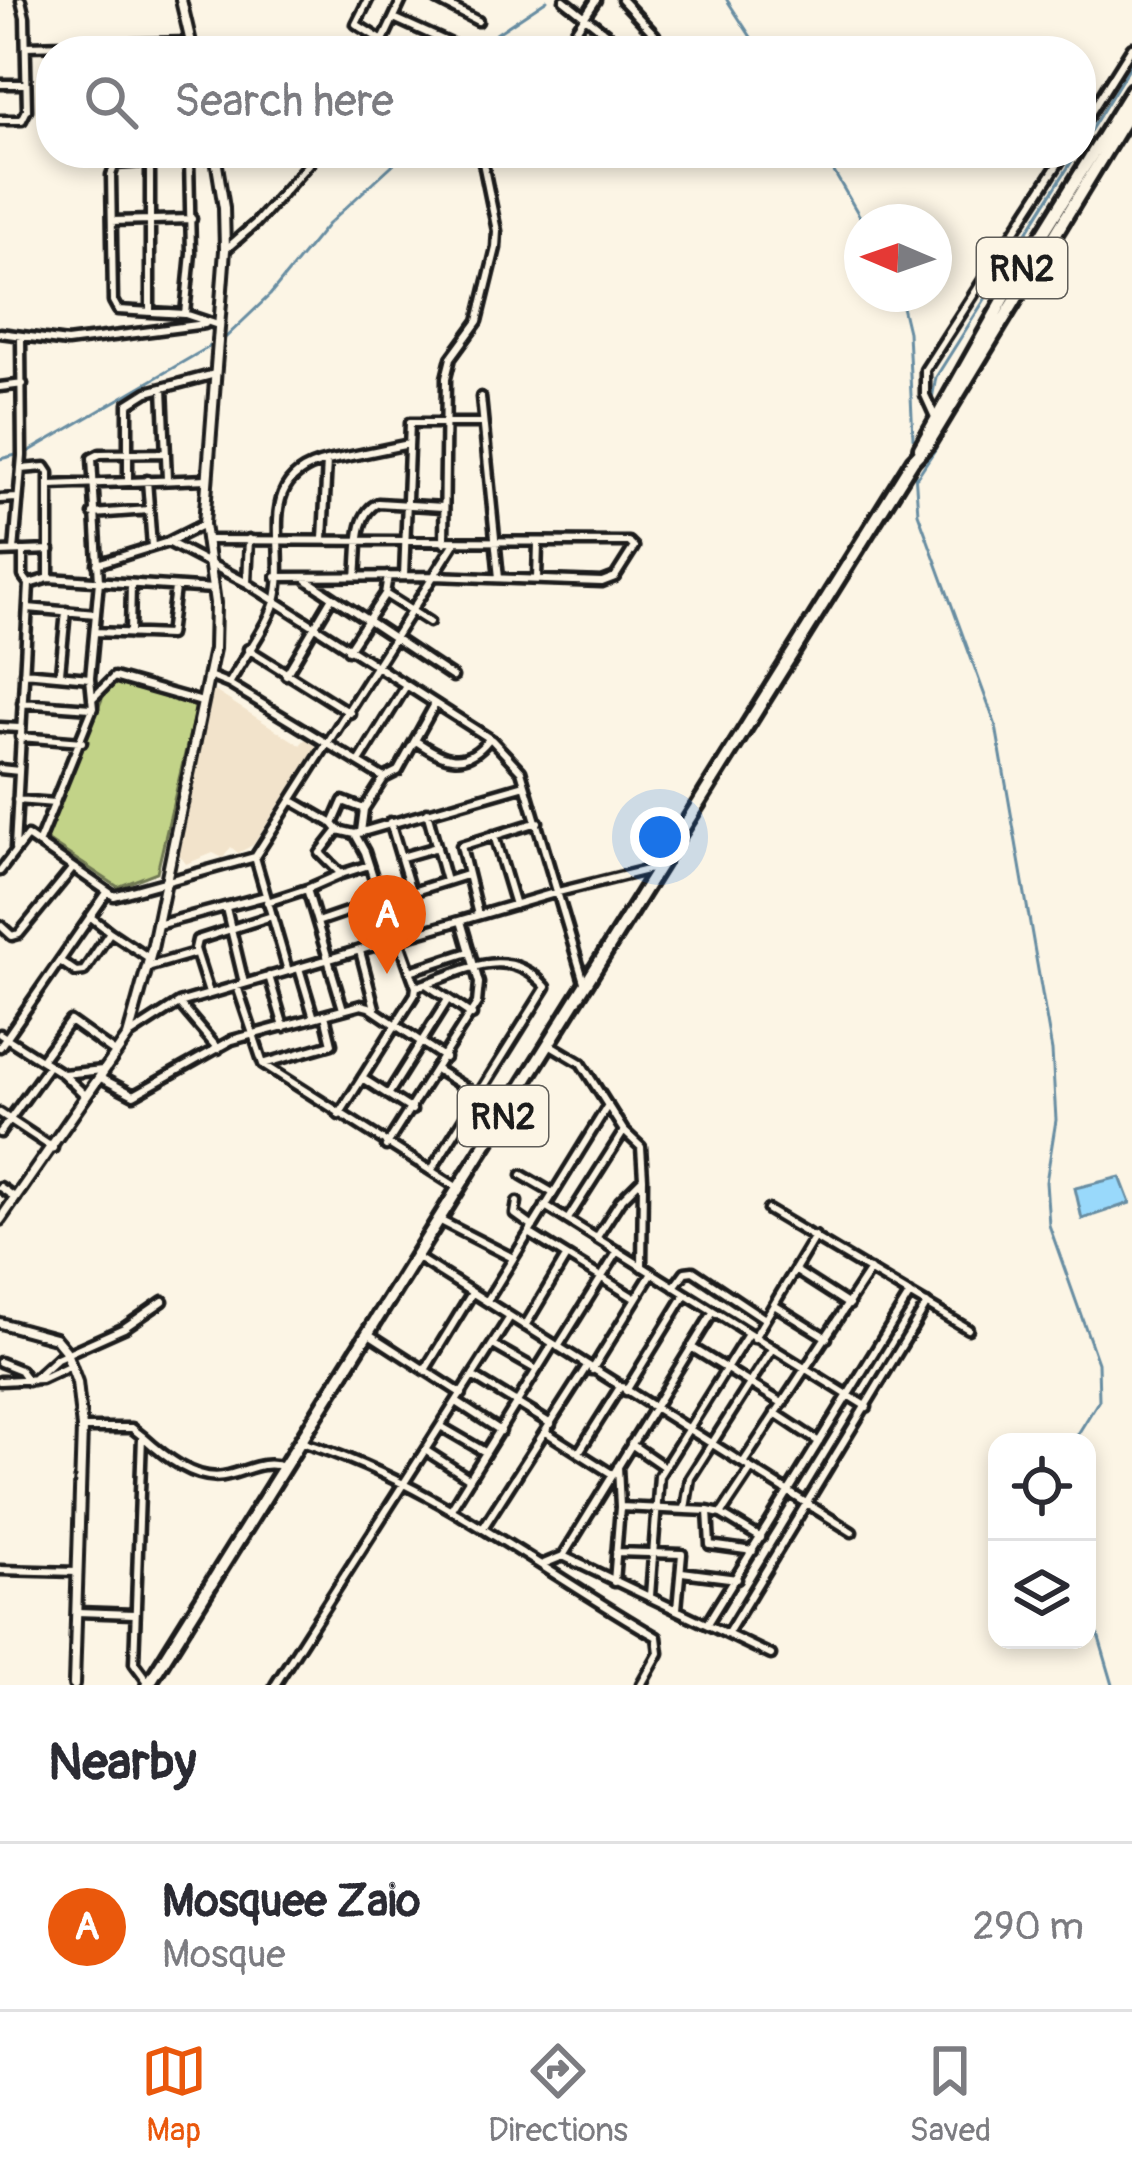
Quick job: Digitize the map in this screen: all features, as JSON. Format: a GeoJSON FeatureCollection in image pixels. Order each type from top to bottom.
{"type":"FeatureCollection","features":[{"type":"Feature","properties":{"kind":"highway","name":"RN2"},"geometry":{"type":"LineString","coordinates":[[1096,150],[1132,90]]}},
{"type":"Feature","properties":{"kind":"highway","name":"RN2"},"geometry":{"type":"LineString","coordinates":[[1096,167],[1132,108]]}},
{"type":"Feature","properties":{"kind":"highway","name":"RN2"},"geometry":{"type":"LineString","coordinates":[[149,1684],[920,451],[935,418],[1085,168]]}},
{"type":"Feature","properties":{"kind":"highway","name":"RN2"},"geometry":{"type":"LineString","coordinates":[[920,451],[1096,168]]}},
{"type":"Feature","properties":{"kind":"street"},"geometry":{"type":"LineString","coordinates":[[0,121],[22,120],[27,110],[21,0]]}},
{"type":"Feature","properties":{"kind":"street"},"geometry":{"type":"LineString","coordinates":[[182,0],[190,36]]}},
{"type":"Feature","properties":{"kind":"street"},"geometry":{"type":"LineString","coordinates":[[368,0],[356,24],[375,36]]}},
{"type":"Feature","properties":{"kind":"street"},"geometry":{"type":"LineString","coordinates":[[385,36],[402,0]]}},
{"type":"Feature","properties":{"kind":"street"},"geometry":{"type":"LineString","coordinates":[[437,0],[478,21]]}},
{"type":"Feature","properties":{"kind":"street"},"geometry":{"type":"LineString","coordinates":[[564,0],[608,36]]}},
{"type":"Feature","properties":{"kind":"street"},"geometry":{"type":"LineString","coordinates":[[572,36],[596,0]]}},
{"type":"Feature","properties":{"kind":"street"},"geometry":{"type":"LineString","coordinates":[[622,0],[655,36]]}},
{"type":"Feature","properties":{"kind":"street"},"geometry":{"type":"LineString","coordinates":[[394,18],[434,36]]}},
{"type":"Feature","properties":{"kind":"street"},"geometry":{"type":"LineString","coordinates":[[26,46],[36,46]]}},
{"type":"Feature","properties":{"kind":"street"},"geometry":{"type":"LineString","coordinates":[[1096,104],[1132,47]]}},
{"type":"Feature","properties":{"kind":"street"},"geometry":{"type":"LineString","coordinates":[[0,84],[26,84]]}},
{"type":"Feature","properties":{"kind":"street"},"geometry":{"type":"LineString","coordinates":[[115,168],[115,307],[123,313],[185,314],[215,328]]}},
{"type":"Feature","properties":{"kind":"street"},"geometry":{"type":"LineString","coordinates":[[149,168],[150,312]]}},
{"type":"Feature","properties":{"kind":"street"},"geometry":{"type":"LineString","coordinates":[[185,314],[192,219],[189,168]]}},
{"type":"Feature","properties":{"kind":"street"},"geometry":{"type":"LineString","coordinates":[[0,1220],[128,1036],[157,925],[209,676],[216,622],[204,524],[215,328],[225,250],[218,168]]}},
{"type":"Feature","properties":{"kind":"street"},"geometry":{"type":"LineString","coordinates":[[225,250],[256,223],[304,168]]}},
{"type":"Feature","properties":{"kind":"street"},"geometry":{"type":"LineString","coordinates":[[444,544],[443,426],[451,358],[478,321],[496,248],[484,168]]}},
{"type":"Feature","properties":{"kind":"street"},"geometry":{"type":"LineString","coordinates":[[935,418],[925,395],[925,370],[1055,168]]}},
{"type":"Feature","properties":{"kind":"street"},"geometry":{"type":"LineString","coordinates":[[112,221],[192,219]]}},
{"type":"Feature","properties":{"kind":"street"},"geometry":{"type":"LineString","coordinates":[[0,333],[85,341],[215,328]]}},
{"type":"Feature","properties":{"kind":"street"},"geometry":{"type":"LineString","coordinates":[[15,848],[29,584],[23,576],[15,527],[22,453],[21,337]]}},
{"type":"Feature","properties":{"kind":"street"},"geometry":{"type":"LineString","coordinates":[[128,481],[128,404],[147,392],[215,374]]}},
{"type":"Feature","properties":{"kind":"street"},"geometry":{"type":"LineString","coordinates":[[0,388],[22,384]]}},
{"type":"Feature","properties":{"kind":"street"},"geometry":{"type":"LineString","coordinates":[[163,388],[167,479]]}},
{"type":"Feature","properties":{"kind":"street"},"geometry":{"type":"LineString","coordinates":[[481,397],[499,578]]}},
{"type":"Feature","properties":{"kind":"street"},"geometry":{"type":"LineString","coordinates":[[404,576],[410,423],[481,423]]}},
{"type":"Feature","properties":{"kind":"street"},"geometry":{"type":"LineString","coordinates":[[229,684],[274,602],[282,489],[301,468],[409,444]]}},
{"type":"Feature","properties":{"kind":"street"},"geometry":{"type":"LineString","coordinates":[[38,844],[82,742],[91,705],[99,581],[92,483],[95,455],[166,453]]}},
{"type":"Feature","properties":{"kind":"street"},"geometry":{"type":"LineString","coordinates":[[323,539],[327,461]]}},
{"type":"Feature","properties":{"kind":"street"},"geometry":{"type":"LineString","coordinates":[[21,469],[47,468],[49,578]]}},
{"type":"Feature","properties":{"kind":"street"},"geometry":{"type":"LineString","coordinates":[[50,484],[207,478]]}},
{"type":"Feature","properties":{"kind":"street"},"geometry":{"type":"LineString","coordinates":[[147,480],[152,547]]}},
{"type":"Feature","properties":{"kind":"street"},"geometry":{"type":"LineString","coordinates":[[0,500],[16,498]]}},
{"type":"Feature","properties":{"kind":"street"},"geometry":{"type":"LineString","coordinates":[[356,576],[362,519],[369,507],[378,503],[443,507]]}},
{"type":"Feature","properties":{"kind":"street"},"geometry":{"type":"LineString","coordinates":[[93,514],[148,510]]}},
{"type":"Feature","properties":{"kind":"street"},"geometry":{"type":"LineString","coordinates":[[97,565],[204,524]]}},
{"type":"Feature","properties":{"kind":"street"},"geometry":{"type":"LineString","coordinates":[[0,528],[15,527]]}},
{"type":"Feature","properties":{"kind":"street"},"geometry":{"type":"LineString","coordinates":[[247,583],[249,538]]}},
{"type":"Feature","properties":{"kind":"street"},"geometry":{"type":"LineString","coordinates":[[205,540],[629,542],[634,547],[608,580],[276,577]]}},
{"type":"Feature","properties":{"kind":"street"},"geometry":{"type":"LineString","coordinates":[[167,542],[247,583],[513,759],[538,822],[585,985]]}},
{"type":"Feature","properties":{"kind":"street"},"geometry":{"type":"LineString","coordinates":[[537,579],[538,543]]}},
{"type":"Feature","properties":{"kind":"street"},"geometry":{"type":"LineString","coordinates":[[14,827],[106,894],[122,894],[256,857],[454,544]]}},
{"type":"Feature","properties":{"kind":"street"},"geometry":{"type":"LineString","coordinates":[[0,552],[50,550]]}},
{"type":"Feature","properties":{"kind":"street"},"geometry":{"type":"LineString","coordinates":[[348,650],[385,594],[388,576]]}},
{"type":"Feature","properties":{"kind":"street"},"geometry":{"type":"LineString","coordinates":[[29,584],[49,578],[213,589]]}},
{"type":"Feature","properties":{"kind":"street"},"geometry":{"type":"LineString","coordinates":[[304,578],[454,677]]}},
{"type":"Feature","properties":{"kind":"street"},"geometry":{"type":"LineString","coordinates":[[130,635],[131,584]]}},
{"type":"Feature","properties":{"kind":"street"},"geometry":{"type":"LineString","coordinates":[[95,632],[169,635],[175,587]]}},
{"type":"Feature","properties":{"kind":"street"},"geometry":{"type":"LineString","coordinates":[[385,594],[429,622]]}},
{"type":"Feature","properties":{"kind":"street"},"geometry":{"type":"LineString","coordinates":[[286,675],[331,598]]}},
{"type":"Feature","properties":{"kind":"street"},"geometry":{"type":"LineString","coordinates":[[28,608],[96,614]]}},
{"type":"Feature","properties":{"kind":"street"},"geometry":{"type":"LineString","coordinates":[[59,674],[66,611]]}},
{"type":"Feature","properties":{"kind":"street"},"geometry":{"type":"LineString","coordinates":[[248,649],[350,712]]}},
{"type":"Feature","properties":{"kind":"street"},"geometry":{"type":"LineString","coordinates":[[24,672],[91,678]]}},
{"type":"Feature","properties":{"kind":"street"},"geometry":{"type":"LineString","coordinates":[[91,705],[114,676],[202,702]]}},
{"type":"Feature","properties":{"kind":"street"},"geometry":{"type":"LineString","coordinates":[[209,676],[384,778]]}},
{"type":"Feature","properties":{"kind":"street"},"geometry":{"type":"LineString","coordinates":[[359,762],[406,686]]}},
{"type":"Feature","properties":{"kind":"street"},"geometry":{"type":"LineString","coordinates":[[22,703],[91,705]]}},
{"type":"Feature","properties":{"kind":"street"},"geometry":{"type":"LineString","coordinates":[[339,1115],[397,1026],[416,987],[358,833],[364,809],[384,778],[398,771],[435,704]]}},
{"type":"Feature","properties":{"kind":"street"},"geometry":{"type":"LineString","coordinates":[[0,727],[82,742]]}},
{"type":"Feature","properties":{"kind":"street"},"geometry":{"type":"LineString","coordinates":[[416,741],[451,761],[481,748],[489,739]]}},
{"type":"Feature","properties":{"kind":"street"},"geometry":{"type":"LineString","coordinates":[[0,769],[20,771]]}},
{"type":"Feature","properties":{"kind":"street"},"geometry":{"type":"LineString","coordinates":[[293,801],[336,827],[358,833],[525,785]]}},
{"type":"Feature","properties":{"kind":"street"},"geometry":{"type":"LineString","coordinates":[[17,800],[56,802]]}},
{"type":"Feature","properties":{"kind":"street"},"geometry":{"type":"LineString","coordinates":[[341,874],[320,853],[336,827],[344,801],[364,809]]}},
{"type":"Feature","properties":{"kind":"street"},"geometry":{"type":"LineString","coordinates":[[428,812],[446,881]]}},
{"type":"Feature","properties":{"kind":"street"},"geometry":{"type":"LineString","coordinates":[[390,822],[423,932]]}},
{"type":"Feature","properties":{"kind":"street"},"geometry":{"type":"LineString","coordinates":[[478,915],[460,847],[538,822]]}},
{"type":"Feature","properties":{"kind":"street"},"geometry":{"type":"LineString","coordinates":[[494,835],[514,905]]}},
{"type":"Feature","properties":{"kind":"street"},"geometry":{"type":"LineString","coordinates":[[0,871],[27,836]]}},
{"type":"Feature","properties":{"kind":"street"},"geometry":{"type":"LineString","coordinates":[[402,857],[436,847]]}},
{"type":"Feature","properties":{"kind":"street"},"geometry":{"type":"LineString","coordinates":[[256,857],[288,971]]}},
{"type":"Feature","properties":{"kind":"street"},"geometry":{"type":"LineString","coordinates":[[157,925],[307,889],[369,865]]}},
{"type":"Feature","properties":{"kind":"street"},"geometry":{"type":"LineString","coordinates":[[128,1036],[178,1004],[209,994],[659,867]]}},
{"type":"Feature","properties":{"kind":"street"},"geometry":{"type":"LineString","coordinates":[[0,925],[6,937],[23,931],[73,868]]}},
{"type":"Feature","properties":{"kind":"street"},"geometry":{"type":"LineString","coordinates":[[412,892],[467,874]]}},
{"type":"Feature","properties":{"kind":"street"},"geometry":{"type":"LineString","coordinates":[[307,889],[343,1010]]}},
{"type":"Feature","properties":{"kind":"street"},"geometry":{"type":"LineString","coordinates":[[0,1047],[3,1036],[106,894]]}},
{"type":"Feature","properties":{"kind":"street"},"geometry":{"type":"LineString","coordinates":[[317,922],[381,900]]}},
{"type":"Feature","properties":{"kind":"street"},"geometry":{"type":"LineString","coordinates":[[226,908],[251,1035],[262,1064],[458,1188]]}},
{"type":"Feature","properties":{"kind":"street"},"geometry":{"type":"LineString","coordinates":[[209,994],[196,953],[197,940],[272,916]]}},
{"type":"Feature","properties":{"kind":"street"},"geometry":{"type":"LineString","coordinates":[[91,917],[148,963]]}},
{"type":"Feature","properties":{"kind":"street"},"geometry":{"type":"LineString","coordinates":[[386,1146],[472,1015],[478,990],[460,920]]}},
{"type":"Feature","properties":{"kind":"street"},"geometry":{"type":"LineString","coordinates":[[60,961],[82,973],[110,932]]}},
{"type":"Feature","properties":{"kind":"street"},"geometry":{"type":"LineString","coordinates":[[359,950],[376,1011]]}},
{"type":"Feature","properties":{"kind":"street"},"geometry":{"type":"LineString","coordinates":[[410,970],[471,952]]}},
{"type":"Feature","properties":{"kind":"street"},"geometry":{"type":"LineString","coordinates":[[148,963],[196,953]]}},
{"type":"Feature","properties":{"kind":"street"},"geometry":{"type":"LineString","coordinates":[[416,987],[509,961],[546,987],[431,1172]]}},
{"type":"Feature","properties":{"kind":"street"},"geometry":{"type":"LineString","coordinates":[[298,968],[314,1018]]}},
{"type":"Feature","properties":{"kind":"street"},"geometry":{"type":"LineString","coordinates":[[269,976],[284,1027]]}},
{"type":"Feature","properties":{"kind":"street"},"geometry":{"type":"LineString","coordinates":[[426,984],[472,1015]]}},
{"type":"Feature","properties":{"kind":"street"},"geometry":{"type":"LineString","coordinates":[[388,1095],[447,1000]]}},
{"type":"Feature","properties":{"kind":"street"},"geometry":{"type":"LineString","coordinates":[[178,1004],[218,1049]]}},
{"type":"Feature","properties":{"kind":"street"},"geometry":{"type":"LineString","coordinates":[[63,1074],[101,1073],[134,1095],[232,1040],[364,1006],[446,1058]]}},
{"type":"Feature","properties":{"kind":"street"},"geometry":{"type":"LineString","coordinates":[[262,1064],[332,1044],[325,1015]]}},
{"type":"Feature","properties":{"kind":"street"},"geometry":{"type":"LineString","coordinates":[[0,1133],[70,1021],[116,1053]]}},
{"type":"Feature","properties":{"kind":"street"},"geometry":{"type":"LineString","coordinates":[[3,1036],[63,1074],[86,1096]]}},
{"type":"Feature","properties":{"kind":"street"},"geometry":{"type":"LineString","coordinates":[[549,1044],[581,1063],[624,1131],[641,1147],[645,1165],[642,1267]]}},
{"type":"Feature","properties":{"kind":"street"},"geometry":{"type":"LineString","coordinates":[[437,1070],[479,1096]]}},
{"type":"Feature","properties":{"kind":"street"},"geometry":{"type":"LineString","coordinates":[[362,1078],[412,1110]]}},
{"type":"Feature","properties":{"kind":"street"},"geometry":{"type":"LineString","coordinates":[[486,1303],[608,1105]]}},
{"type":"Feature","properties":{"kind":"street"},"geometry":{"type":"LineString","coordinates":[[0,1113],[52,1148]]}},
{"type":"Feature","properties":{"kind":"street"},"geometry":{"type":"LineString","coordinates":[[568,1219],[624,1131]]}},
{"type":"Feature","properties":{"kind":"street"},"geometry":{"type":"LineString","coordinates":[[522,1175],[553,1193]]}},
{"type":"Feature","properties":{"kind":"street"},"geometry":{"type":"LineString","coordinates":[[597,1237],[631,1186],[643,1178]]}},
{"type":"Feature","properties":{"kind":"street"},"geometry":{"type":"LineString","coordinates":[[0,1187],[13,1202]]}},
{"type":"Feature","properties":{"kind":"street"},"geometry":{"type":"LineString","coordinates":[[0,1199],[13,1202]]}},
{"type":"Feature","properties":{"kind":"street"},"geometry":{"type":"LineString","coordinates":[[518,1202],[515,1214],[531,1230],[636,1299]]}},
{"type":"Feature","properties":{"kind":"street"},"geometry":{"type":"LineString","coordinates":[[545,1206],[867,1407]]}},
{"type":"Feature","properties":{"kind":"street"},"geometry":{"type":"LineString","coordinates":[[768,1210],[968,1329]]}},
{"type":"Feature","properties":{"kind":"street"},"geometry":{"type":"LineString","coordinates":[[440,1220],[513,1258]]}},
{"type":"Feature","properties":{"kind":"street"},"geometry":{"type":"LineString","coordinates":[[650,1596],[663,1466],[765,1319],[815,1236]]}},
{"type":"Feature","properties":{"kind":"street"},"geometry":{"type":"LineString","coordinates":[[451,1509],[618,1251]]}},
{"type":"Feature","properties":{"kind":"street"},"geometry":{"type":"LineString","coordinates":[[525,1326],[567,1256]]}},
{"type":"Feature","properties":{"kind":"street"},"geometry":{"type":"LineString","coordinates":[[416,1258],[852,1532]]}},
{"type":"Feature","properties":{"kind":"street"},"geometry":{"type":"LineString","coordinates":[[795,1270],[849,1305]]}},
{"type":"Feature","properties":{"kind":"street"},"geometry":{"type":"LineString","coordinates":[[721,1514],[775,1413],[870,1270]]}},
{"type":"Feature","properties":{"kind":"street"},"geometry":{"type":"LineString","coordinates":[[674,1287],[685,1272],[693,1271],[765,1319]]}},
{"type":"Feature","properties":{"kind":"street"},"geometry":{"type":"LineString","coordinates":[[483,1528],[652,1273]]}},
{"type":"Feature","properties":{"kind":"street"},"geometry":{"type":"LineString","coordinates":[[425,1370],[472,1293]]}},
{"type":"Feature","properties":{"kind":"street"},"geometry":{"type":"LineString","coordinates":[[708,1622],[910,1294]]}},
{"type":"Feature","properties":{"kind":"street"},"geometry":{"type":"LineString","coordinates":[[579,1452],[685,1295]]}},
{"type":"Feature","properties":{"kind":"street"},"geometry":{"type":"LineString","coordinates":[[30,1380],[67,1353],[124,1328],[164,1300]]}},
{"type":"Feature","properties":{"kind":"street"},"geometry":{"type":"LineString","coordinates":[[774,1304],[827,1338]]}},
{"type":"Feature","properties":{"kind":"street"},"geometry":{"type":"LineString","coordinates":[[728,1633],[927,1304]]}},
{"type":"Feature","properties":{"kind":"street"},"geometry":{"type":"LineString","coordinates":[[541,1565],[563,1556],[713,1312]]}},
{"type":"Feature","properties":{"kind":"street"},"geometry":{"type":"LineString","coordinates":[[275,1685],[510,1317]]}},
{"type":"Feature","properties":{"kind":"street"},"geometry":{"type":"LineString","coordinates":[[0,1323],[50,1335],[72,1365],[82,1428],[74,1685]]}},
{"type":"Feature","properties":{"kind":"street"},"geometry":{"type":"LineString","coordinates":[[369,1334],[425,1370],[500,1431]]}},
{"type":"Feature","properties":{"kind":"street"},"geometry":{"type":"LineString","coordinates":[[493,1345],[537,1371]]}},
{"type":"Feature","properties":{"kind":"street"},"geometry":{"type":"LineString","coordinates":[[691,1347],[782,1403]]}},
{"type":"Feature","properties":{"kind":"street"},"geometry":{"type":"LineString","coordinates":[[685,1509],[689,1478],[772,1349]]}},
{"type":"Feature","properties":{"kind":"street"},"geometry":{"type":"LineString","coordinates":[[0,1362],[30,1380]]}},
{"type":"Feature","properties":{"kind":"street"},"geometry":{"type":"LineString","coordinates":[[0,1381],[30,1380],[72,1365]]}},
{"type":"Feature","properties":{"kind":"street"},"geometry":{"type":"LineString","coordinates":[[474,1377],[612,1474]]}},
{"type":"Feature","properties":{"kind":"street"},"geometry":{"type":"LineString","coordinates":[[775,1413],[819,1442]]}},
{"type":"Feature","properties":{"kind":"street"},"geometry":{"type":"LineString","coordinates":[[442,1427],[485,1452]]}},
{"type":"Feature","properties":{"kind":"street"},"geometry":{"type":"LineString","coordinates":[[82,1428],[132,1428],[163,1455],[208,1476],[228,1476],[261,1464],[284,1467]]}},
{"type":"Feature","properties":{"kind":"street"},"geometry":{"type":"LineString","coordinates":[[142,1436],[134,1663],[149,1684]]}},
{"type":"Feature","properties":{"kind":"street"},"geometry":{"type":"LineString","coordinates":[[301,1442],[346,1458],[451,1509],[657,1637],[661,1645],[641,1685]]}},
{"type":"Feature","properties":{"kind":"street"},"geometry":{"type":"LineString","coordinates":[[631,1444],[663,1466]]}},
{"type":"Feature","properties":{"kind":"street"},"geometry":{"type":"LineString","coordinates":[[427,1451],[470,1479]]}},
{"type":"Feature","properties":{"kind":"street"},"geometry":{"type":"LineString","coordinates":[[614,1582],[618,1465]]}},
{"type":"Feature","properties":{"kind":"street"},"geometry":{"type":"LineString","coordinates":[[620,1507],[708,1511],[760,1538]]}},
{"type":"Feature","properties":{"kind":"street"},"geometry":{"type":"LineString","coordinates":[[708,1511],[710,1545],[753,1551]]}},
{"type":"Feature","properties":{"kind":"street"},"geometry":{"type":"LineString","coordinates":[[616,1552],[682,1554],[677,1609]]}},
{"type":"Feature","properties":{"kind":"street"},"geometry":{"type":"LineString","coordinates":[[563,1556],[771,1655]]}},
{"type":"Feature","properties":{"kind":"street"},"geometry":{"type":"LineString","coordinates":[[0,1570],[76,1572]]}},
{"type":"Feature","properties":{"kind":"street"},"geometry":{"type":"LineString","coordinates":[[682,1572],[736,1579]]}},
{"type":"Feature","properties":{"kind":"street"},"geometry":{"type":"LineString","coordinates":[[76,1612],[134,1614]]}},
{"type":"Feature","properties":{"kind":"shaded area"},"geometry":{"type":"Polygon","coordinates":[[[213,690],[300,745],[307,737],[317,747],[253,845],[238,853],[231,847],[223,858],[213,853],[186,864],[179,854],[213,690]]]}},
{"type":"Feature","properties":{"kind":"green space"},"geometry":{"type":"Polygon","coordinates":[[[110,680],[196,707],[157,872],[118,887],[44,838],[110,680]]]}},
{"type":"Feature","properties":{"kind":"water"},"geometry":{"type":"Polygon","coordinates":[[[1120,1177],[1130,1203],[1082,1219],[1075,1188],[1120,1177]]]}},
{"type":"Feature","properties":{"kind":"waterway"},"geometry":{"type":"LineString","coordinates":[[493,36],[547,0]]}},
{"type":"Feature","properties":{"kind":"waterway"},"geometry":{"type":"LineString","coordinates":[[727,0],[750,36]]}},
{"type":"Feature","properties":{"kind":"waterway"},"geometry":{"type":"LineString","coordinates":[[1096,122],[1132,63]]}},
{"type":"Feature","properties":{"kind":"waterway"},"geometry":{"type":"LineString","coordinates":[[223,340],[270,295],[328,224],[389,168]]}},
{"type":"Feature","properties":{"kind":"waterway"},"geometry":{"type":"LineString","coordinates":[[832,168],[853,204]]}},
{"type":"Feature","properties":{"kind":"waterway"},"geometry":{"type":"LineString","coordinates":[[932,399],[936,377],[1068,168]]}},
{"type":"Feature","properties":{"kind":"waterway"},"geometry":{"type":"LineString","coordinates":[[903,312],[913,438]]}},
{"type":"Feature","properties":{"kind":"waterway"},"geometry":{"type":"LineString","coordinates":[[0,459],[28,452],[214,344]]}},
{"type":"Feature","properties":{"kind":"waterway"},"geometry":{"type":"LineString","coordinates":[[917,477],[939,436]]}},
{"type":"Feature","properties":{"kind":"waterway"},"geometry":{"type":"LineString","coordinates":[[915,472],[918,513],[996,726],[1052,1051],[1056,1120],[1046,1182],[1049,1225],[1098,1363],[1099,1400],[1079,1433]]}},
{"type":"Feature","properties":{"kind":"waterway"},"geometry":{"type":"LineString","coordinates":[[1096,1627],[1113,1685]]}},
{"type":"Feature","properties":{"kind":"place","name":"Mosquee Zaio"},"geometry":{"type":"Point","coordinates":[387,974]}}]}
